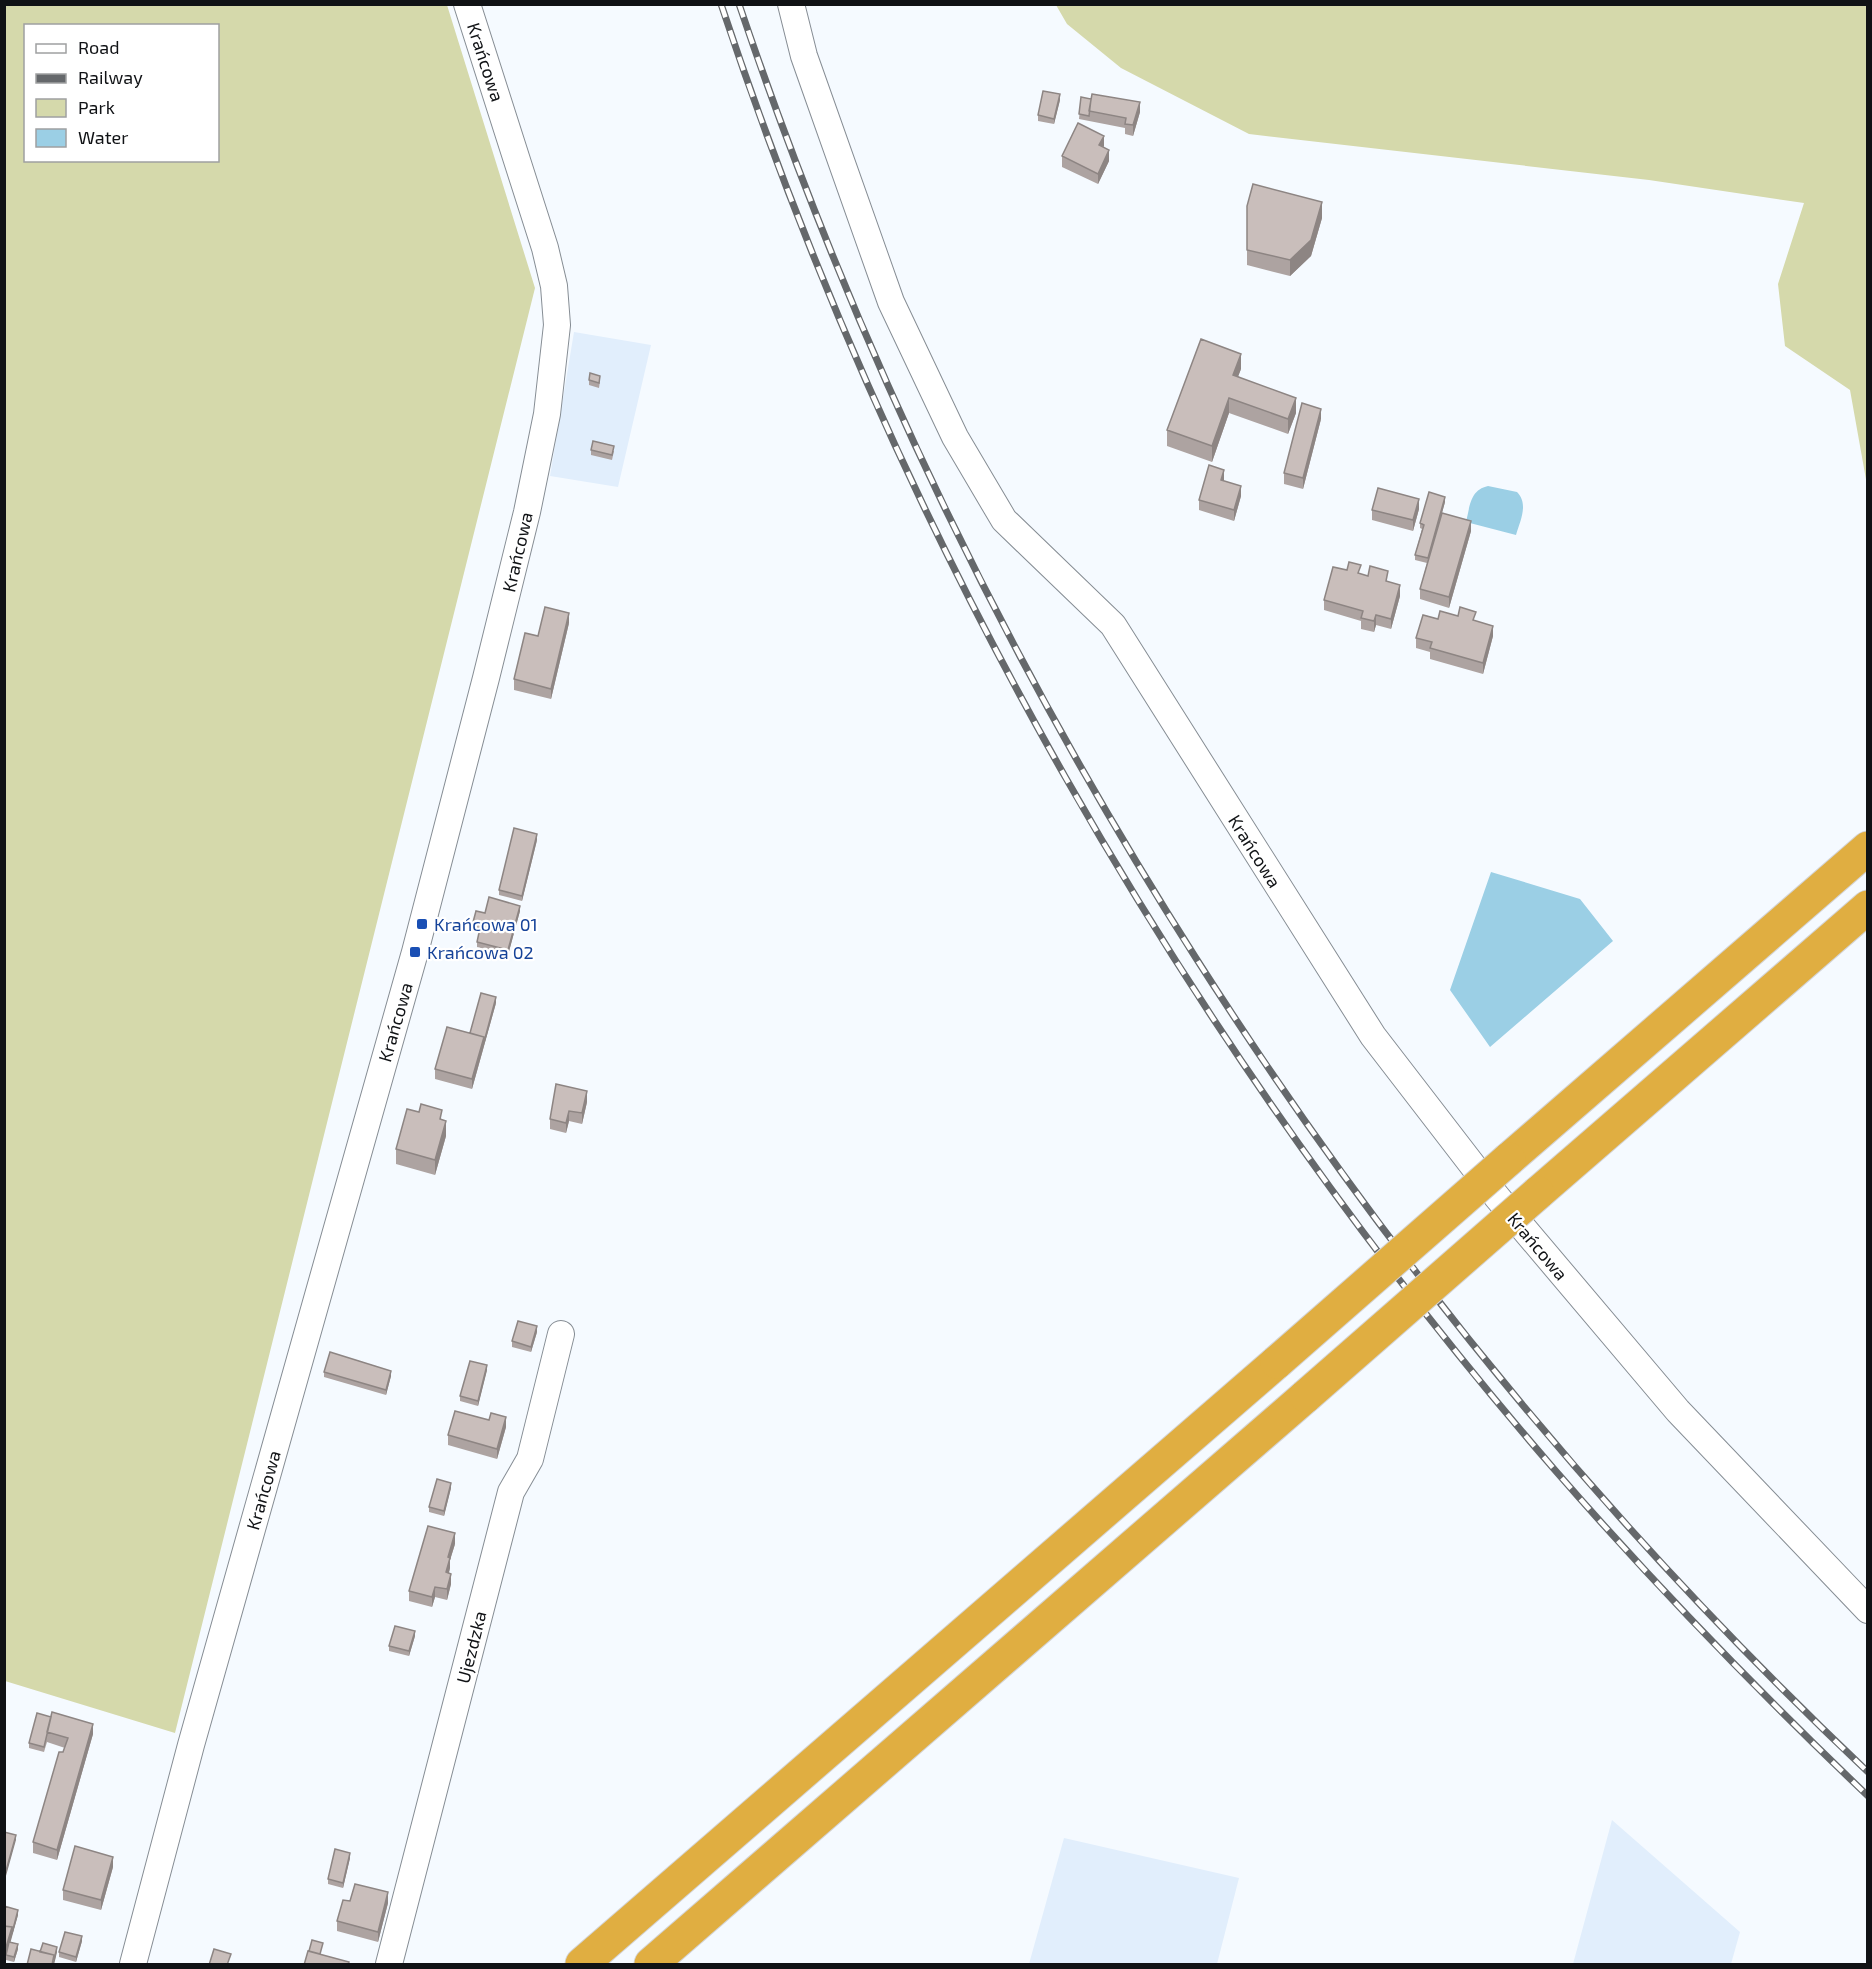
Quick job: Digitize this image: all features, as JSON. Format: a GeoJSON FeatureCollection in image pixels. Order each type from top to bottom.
{"type":"FeatureCollection","features":[{"type":"Feature","properties":{"kind":"highway"},"geometry":{"type":"LineString","coordinates":[[582,1965],[1868,848]]}},
{"type":"Feature","properties":{"kind":"highway"},"geometry":{"type":"LineString","coordinates":[[651,1965],[1868,907]]}},
{"type":"Feature","properties":{"kind":"street","name":"Krańcowa"},"geometry":{"type":"LineString","coordinates":[[133,1965],[191,1745],[415,952],[527,512],[547,414],[557,325],[554,286],[545,248],[467,4]]}},
{"type":"Feature","properties":{"kind":"street","name":"Krańcowa"},"geometry":{"type":"LineString","coordinates":[[791,4],[804,56],[891,302],[955,437],[1004,520],[1113,625],[1373,1036],[1497,1197],[1678,1411],[1868,1611]]}},
{"type":"Feature","properties":{"kind":"street","name":"Ujezdzka"},"geometry":{"type":"LineString","coordinates":[[389,1965],[511,1492],[530,1459],[561,1334]]}},
{"type":"Feature","properties":{"kind":"shaded area"},"geometry":{"type":"Polygon","coordinates":[[[574,332],[651,345],[618,487],[550,476],[574,332]]]}},
{"type":"Feature","properties":{"kind":"shaded area"},"geometry":{"type":"Polygon","coordinates":[[[1612,1820],[1740,1932],[1731,1964],[1573,1964],[1612,1820]]]}},
{"type":"Feature","properties":{"kind":"shaded area"},"geometry":{"type":"Polygon","coordinates":[[[1064,1838],[1239,1878],[1217,1964],[1029,1964],[1064,1838]]]}},
{"type":"Feature","properties":{"kind":"green space"},"geometry":{"type":"Polygon","coordinates":[[[4,5],[447,5],[535,288],[175,1733],[5,1681],[4,5]]]}},
{"type":"Feature","properties":{"kind":"green space"},"geometry":{"type":"Polygon","coordinates":[[[1056,5],[1867,5],[1867,485],[1850,390],[1785,346],[1778,284],[1804,203],[1649,180],[1249,134],[1121,68],[1067,24],[1056,5]]]}},
{"type":"Feature","properties":{"kind":"water"},"geometry":{"type":"Polygon","coordinates":[[[1488,486],[1517,492],[1521,497],[1523,513],[1516,535],[1466,522],[1474,495],[1488,486]]]}},
{"type":"Feature","properties":{"kind":"water"},"geometry":{"type":"Polygon","coordinates":[[[1491,872],[1580,899],[1613,941],[1490,1047],[1450,990],[1491,872]]]}},
{"type":"Feature","properties":{"kind":"building"},"geometry":{"type":"Polygon","coordinates":[[[1043,91],[1060,94],[1054,119],[1038,115],[1043,91]]]}},
{"type":"Feature","properties":{"kind":"building"},"geometry":{"type":"Polygon","coordinates":[[[1092,94],[1140,102],[1133,125],[1125,124],[1126,118],[1089,111],[1092,94]]]}},
{"type":"Feature","properties":{"kind":"building"},"geometry":{"type":"Polygon","coordinates":[[[1081,97],[1091,99],[1089,116],[1079,114],[1081,97]]]}},
{"type":"Feature","properties":{"kind":"building"},"geometry":{"type":"Polygon","coordinates":[[[1078,123],[1104,136],[1099,145],[1109,150],[1098,174],[1062,156],[1078,123]]]}},
{"type":"Feature","properties":{"kind":"building"},"geometry":{"type":"Polygon","coordinates":[[[1253,184],[1322,202],[1311,240],[1290,260],[1247,250],[1247,206],[1253,184]]]}},
{"type":"Feature","properties":{"kind":"building"},"geometry":{"type":"Polygon","coordinates":[[[1201,339],[1241,354],[1233,375],[1296,398],[1288,419],[1229,398],[1212,446],[1167,430],[1201,339]]]}},
{"type":"Feature","properties":{"kind":"building"},"geometry":{"type":"Polygon","coordinates":[[[590,373],[600,376],[599,383],[589,380],[590,373]]]}},
{"type":"Feature","properties":{"kind":"building"},"geometry":{"type":"Polygon","coordinates":[[[1302,403],[1321,409],[1303,478],[1284,473],[1302,403]]]}},
{"type":"Feature","properties":{"kind":"building"},"geometry":{"type":"Polygon","coordinates":[[[593,441],[614,446],[612,455],[591,450],[593,441]]]}},
{"type":"Feature","properties":{"kind":"building"},"geometry":{"type":"Polygon","coordinates":[[[1209,465],[1224,470],[1221,480],[1241,486],[1234,510],[1199,500],[1209,465]]]}},
{"type":"Feature","properties":{"kind":"building"},"geometry":{"type":"Polygon","coordinates":[[[1378,488],[1419,499],[1413,520],[1372,510],[1378,488]]]}},
{"type":"Feature","properties":{"kind":"building"},"geometry":{"type":"Polygon","coordinates":[[[1429,492],[1445,497],[1428,558],[1415,555],[1424,525],[1420,523],[1429,492]]]}},
{"type":"Feature","properties":{"kind":"building"},"geometry":{"type":"Polygon","coordinates":[[[1442,513],[1471,521],[1449,597],[1420,589],[1442,513]]]}},
{"type":"Feature","properties":{"kind":"building"},"geometry":{"type":"Polygon","coordinates":[[[1349,562],[1361,565],[1358,573],[1368,576],[1370,566],[1388,571],[1386,581],[1400,585],[1391,619],[1376,615],[1374,621],[1361,618],[1363,611],[1324,600],[1333,567],[1347,570],[1349,562]]]}},
{"type":"Feature","properties":{"kind":"building"},"geometry":{"type":"Polygon","coordinates":[[[545,607],[569,613],[551,689],[514,679],[525,633],[538,636],[545,607]]]}},
{"type":"Feature","properties":{"kind":"building"},"geometry":{"type":"Polygon","coordinates":[[[1460,607],[1476,612],[1473,620],[1493,626],[1483,663],[1430,648],[1432,642],[1416,638],[1423,615],[1438,619],[1440,611],[1458,616],[1460,607]]]}},
{"type":"Feature","properties":{"kind":"building"},"geometry":{"type":"Polygon","coordinates":[[[514,828],[537,834],[522,896],[499,890],[514,828]]]}},
{"type":"Feature","properties":{"kind":"building"},"geometry":{"type":"Polygon","coordinates":[[[489,897],[520,906],[508,950],[477,942],[480,928],[472,926],[476,911],[485,913],[489,897]]]}},
{"type":"Feature","properties":{"kind":"building"},"geometry":{"type":"Polygon","coordinates":[[[481,993],[496,997],[484,1042],[484,1037],[470,1033],[481,993]]]}},
{"type":"Feature","properties":{"kind":"building"},"geometry":{"type":"Polygon","coordinates":[[[447,1027],[484,1037],[472,1079],[435,1069],[447,1027]]]}},
{"type":"Feature","properties":{"kind":"building"},"geometry":{"type":"Polygon","coordinates":[[[556,1084],[587,1091],[582,1113],[569,1111],[566,1123],[550,1119],[556,1084]]]}},
{"type":"Feature","properties":{"kind":"building"},"geometry":{"type":"Polygon","coordinates":[[[421,1104],[442,1110],[440,1119],[446,1121],[435,1160],[396,1149],[407,1109],[419,1112],[421,1104]]]}},
{"type":"Feature","properties":{"kind":"building"},"geometry":{"type":"Polygon","coordinates":[[[518,1321],[537,1326],[531,1347],[512,1341],[518,1321]]]}},
{"type":"Feature","properties":{"kind":"building"},"geometry":{"type":"Polygon","coordinates":[[[330,1352],[391,1371],[386,1390],[324,1372],[330,1352]]]}},
{"type":"Feature","properties":{"kind":"building"},"geometry":{"type":"Polygon","coordinates":[[[470,1361],[487,1365],[478,1401],[460,1396],[470,1361]]]}},
{"type":"Feature","properties":{"kind":"building"},"geometry":{"type":"Polygon","coordinates":[[[455,1411],[489,1420],[491,1413],[506,1417],[497,1449],[448,1435],[455,1411]]]}},
{"type":"Feature","properties":{"kind":"building"},"geometry":{"type":"Polygon","coordinates":[[[437,1479],[451,1483],[444,1511],[429,1507],[437,1479]]]}},
{"type":"Feature","properties":{"kind":"building"},"geometry":{"type":"Polygon","coordinates":[[[428,1526],[455,1533],[448,1557],[450,1558],[446,1572],[451,1574],[447,1589],[435,1587],[432,1597],[409,1591],[428,1526]]]}},
{"type":"Feature","properties":{"kind":"building"},"geometry":{"type":"Polygon","coordinates":[[[395,1626],[415,1631],[409,1651],[389,1646],[395,1626]]]}},
{"type":"Feature","properties":{"kind":"building"},"geometry":{"type":"Polygon","coordinates":[[[52,1712],[93,1724],[57,1850],[33,1842],[59,1752],[63,1752],[68,1738],[47,1732],[52,1712]]]}},
{"type":"Feature","properties":{"kind":"building"},"geometry":{"type":"Polygon","coordinates":[[[37,1713],[51,1717],[44,1747],[29,1743],[37,1713]]]}},
{"type":"Feature","properties":{"kind":"building"},"geometry":{"type":"Polygon","coordinates":[[[4,1832],[16,1835],[4,1878],[4,1832]]]}},
{"type":"Feature","properties":{"kind":"building"},"geometry":{"type":"Polygon","coordinates":[[[75,1846],[113,1857],[101,1900],[63,1890],[75,1846]]]}},
{"type":"Feature","properties":{"kind":"building"},"geometry":{"type":"Polygon","coordinates":[[[335,1849],[350,1853],[343,1883],[328,1879],[335,1849]]]}},
{"type":"Feature","properties":{"kind":"building"},"geometry":{"type":"Polygon","coordinates":[[[355,1884],[388,1892],[378,1932],[337,1921],[343,1900],[350,1901],[355,1884]]]}},
{"type":"Feature","properties":{"kind":"building"},"geometry":{"type":"Polygon","coordinates":[[[4,1906],[18,1910],[12,1933],[12,1927],[4,1926],[4,1906]]]}},
{"type":"Feature","properties":{"kind":"building"},"geometry":{"type":"Polygon","coordinates":[[[4,1926],[12,1927],[4,1954],[4,1926]]]}},
{"type":"Feature","properties":{"kind":"building"},"geometry":{"type":"Polygon","coordinates":[[[65,1932],[82,1936],[76,1957],[59,1952],[65,1932]]]}},
{"type":"Feature","properties":{"kind":"building"},"geometry":{"type":"Polygon","coordinates":[[[312,1940],[323,1943],[320,1954],[309,1951],[312,1940]]]}},
{"type":"Feature","properties":{"kind":"building"},"geometry":{"type":"Polygon","coordinates":[[[9,1942],[18,1944],[14,1957],[6,1955],[9,1942]]]}},
{"type":"Feature","properties":{"kind":"building"},"geometry":{"type":"Polygon","coordinates":[[[43,1943],[57,1947],[54,1960],[54,1955],[40,1952],[43,1943]]]}},
{"type":"Feature","properties":{"kind":"building"},"geometry":{"type":"Polygon","coordinates":[[[31,1949],[54,1955],[52,1965],[27,1965],[31,1949]]]}},
{"type":"Feature","properties":{"kind":"building"},"geometry":{"type":"Polygon","coordinates":[[[214,1949],[231,1954],[227,1965],[209,1965],[214,1949]]]}},
{"type":"Feature","properties":{"kind":"building"},"geometry":{"type":"Polygon","coordinates":[[[308,1951],[349,1962],[348,1965],[304,1965],[308,1951]]]}},
{"type":"Feature","properties":{"kind":"railway"},"geometry":{"type":"LineString","coordinates":[[721,4],[793,203],[874,399],[965,590],[1066,777],[1175,959],[1293,1135],[1419,1305],[1554,1469],[1707,1636],[1868,1796]]}},
{"type":"Feature","properties":{"kind":"railway"},"geometry":{"type":"LineString","coordinates":[[739,4],[832,253],[939,495],[1060,730],[1195,957],[1344,1176],[1506,1385],[1681,1584],[1868,1772]]}},
{"type":"Feature","properties":{"kind":"place","name":"Krańcowa 01"},"geometry":{"type":"Point","coordinates":[422,924]}},
{"type":"Feature","properties":{"kind":"place","name":"Krańcowa 02"},"geometry":{"type":"Point","coordinates":[415,952]}}]}
